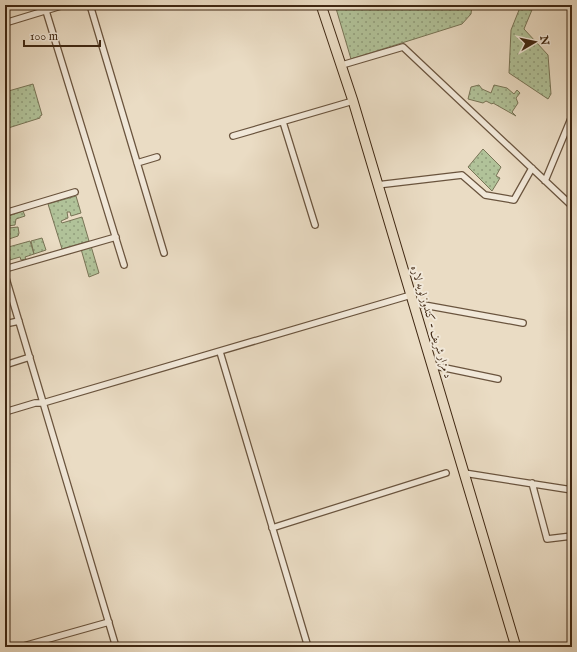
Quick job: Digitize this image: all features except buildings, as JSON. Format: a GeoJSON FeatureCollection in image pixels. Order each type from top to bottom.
{"type":"FeatureCollection","features":[{"type":"Feature","properties":{"kind":"main road","name":"د مزار شریف - کندوز لویه لاره"},"geometry":{"type":"LineString","coordinates":[[321,5],[353,101],[516,647]]}},
{"type":"Feature","properties":{"kind":"street"},"geometry":{"type":"LineString","coordinates":[[5,23],[64,5]]}},
{"type":"Feature","properties":{"kind":"street"},"geometry":{"type":"LineString","coordinates":[[90,5],[164,253]]}},
{"type":"Feature","properties":{"kind":"street"},"geometry":{"type":"LineString","coordinates":[[46,11],[124,265]]}},
{"type":"Feature","properties":{"kind":"street"},"geometry":{"type":"LineString","coordinates":[[342,65],[403,47],[572,206]]}},
{"type":"Feature","properties":{"kind":"street"},"geometry":{"type":"LineString","coordinates":[[233,136],[353,101]]}},
{"type":"Feature","properties":{"kind":"street"},"geometry":{"type":"LineString","coordinates":[[545,180],[572,116]]}},
{"type":"Feature","properties":{"kind":"street"},"geometry":{"type":"LineString","coordinates":[[284,122],[315,225]]}},
{"type":"Feature","properties":{"kind":"street"},"geometry":{"type":"LineString","coordinates":[[137,163],[157,157]]}},
{"type":"Feature","properties":{"kind":"street"},"geometry":{"type":"LineString","coordinates":[[377,185],[462,175],[485,195],[514,200],[532,168]]}},
{"type":"Feature","properties":{"kind":"street"},"geometry":{"type":"LineString","coordinates":[[5,213],[75,192]]}},
{"type":"Feature","properties":{"kind":"street"},"geometry":{"type":"LineString","coordinates":[[5,269],[116,237]]}},
{"type":"Feature","properties":{"kind":"street"},"geometry":{"type":"LineString","coordinates":[[6,279],[116,647]]}},
{"type":"Feature","properties":{"kind":"street"},"geometry":{"type":"LineString","coordinates":[[5,412],[35,403],[43,403],[412,299],[522,323]]}},
{"type":"Feature","properties":{"kind":"street"},"geometry":{"type":"LineString","coordinates":[[5,324],[19,321]]}},
{"type":"Feature","properties":{"kind":"street"},"geometry":{"type":"LineString","coordinates":[[220,352],[308,647]]}},
{"type":"Feature","properties":{"kind":"street"},"geometry":{"type":"LineString","coordinates":[[5,365],[30,357]]}},
{"type":"Feature","properties":{"kind":"street"},"geometry":{"type":"LineString","coordinates":[[432,365],[498,379]]}},
{"type":"Feature","properties":{"kind":"street"},"geometry":{"type":"LineString","coordinates":[[272,528],[446,473]]}},
{"type":"Feature","properties":{"kind":"street"},"geometry":{"type":"LineString","coordinates":[[464,473],[572,490]]}},
{"type":"Feature","properties":{"kind":"street"},"geometry":{"type":"LineString","coordinates":[[532,483],[547,539],[572,536]]}},
{"type":"Feature","properties":{"kind":"street"},"geometry":{"type":"LineString","coordinates":[[20,647],[109,622]]}},
{"type":"Feature","properties":{"kind":"green space"},"geometry":{"type":"Polygon","coordinates":[[[335,5],[472,5],[471,14],[462,24],[351,59],[335,5]]]}},
{"type":"Feature","properties":{"kind":"green space"},"geometry":{"type":"Polygon","coordinates":[[[521,5],[534,5],[524,29],[548,55],[551,94],[548,99],[509,73],[511,30],[521,5]]]}},
{"type":"Feature","properties":{"kind":"green space"},"geometry":{"type":"Polygon","coordinates":[[[33,84],[42,115],[40,118],[5,129],[5,92],[33,84]]]}},
{"type":"Feature","properties":{"kind":"green space"},"geometry":{"type":"Polygon","coordinates":[[[479,85],[482,89],[491,93],[494,85],[507,88],[514,94],[517,90],[520,93],[516,98],[518,103],[512,112],[516,116],[493,103],[492,104],[486,101],[483,103],[468,99],[471,87],[479,85]]]}},
{"type":"Feature","properties":{"kind":"green space"},"geometry":{"type":"Polygon","coordinates":[[[483,149],[501,167],[496,176],[500,178],[492,191],[468,167],[483,149]]]}},
{"type":"Feature","properties":{"kind":"green space"},"geometry":{"type":"Polygon","coordinates":[[[76,196],[81,213],[71,216],[70,212],[67,212],[68,218],[61,221],[62,223],[82,217],[89,241],[62,249],[48,204],[76,196]]]}},
{"type":"Feature","properties":{"kind":"green space"},"geometry":{"type":"Polygon","coordinates":[[[23,211],[25,216],[16,219],[15,225],[8,226],[6,217],[23,211]]]}},
{"type":"Feature","properties":{"kind":"green space"},"geometry":{"type":"Polygon","coordinates":[[[5,226],[9,228],[18,227],[18,236],[6,240],[5,226]]]}},
{"type":"Feature","properties":{"kind":"green space"},"geometry":{"type":"Polygon","coordinates":[[[42,238],[46,250],[34,254],[31,241],[42,238]]]}},
{"type":"Feature","properties":{"kind":"green space"},"geometry":{"type":"Polygon","coordinates":[[[30,241],[34,254],[25,257],[26,259],[21,260],[20,257],[6,261],[5,248],[30,241]]]}},
{"type":"Feature","properties":{"kind":"green space"},"geometry":{"type":"Polygon","coordinates":[[[91,246],[99,273],[89,277],[81,249],[91,246]]]}}]}
